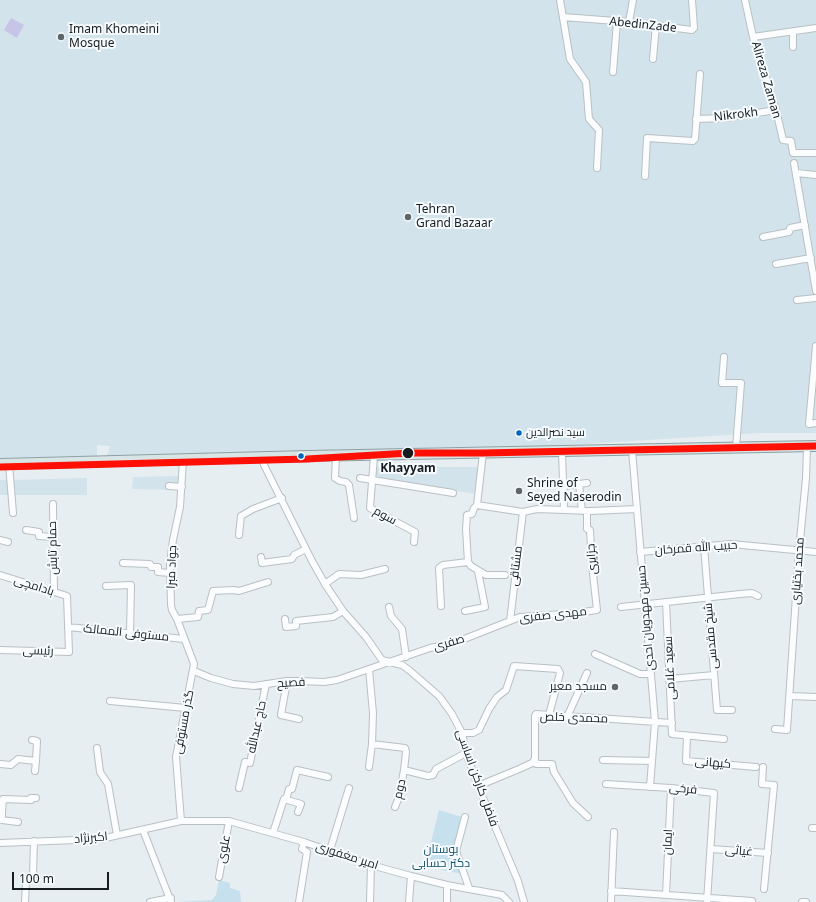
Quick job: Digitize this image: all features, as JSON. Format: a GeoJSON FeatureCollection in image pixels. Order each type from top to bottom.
{"type":"FeatureCollection","features":[{"type":"Feature","properties":{"kind":"main road"},"geometry":{"type":"LineString","coordinates":[[4,464],[811,447]]}},
{"type":"Feature","properties":{"kind":"street"},"geometry":{"type":"LineString","coordinates":[[560,0],[570,59],[586,82],[589,119],[599,130],[597,168]]}},
{"type":"Feature","properties":{"kind":"street"},"geometry":{"type":"LineString","coordinates":[[629,22],[633,0]]}},
{"type":"Feature","properties":{"kind":"street","name":"AbedinZade"},"geometry":{"type":"LineString","coordinates":[[563,17],[629,22],[694,30],[692,0]]}},
{"type":"Feature","properties":{"kind":"street","name":"Alireza Zaman"},"geometry":{"type":"LineString","coordinates":[[745,0],[753,37],[776,110],[782,140],[791,141],[793,153],[816,153]]}},
{"type":"Feature","properties":{"kind":"street"},"geometry":{"type":"LineString","coordinates":[[613,72],[617,22]]}},
{"type":"Feature","properties":{"kind":"street"},"geometry":{"type":"LineString","coordinates":[[653,58],[656,25]]}},
{"type":"Feature","properties":{"kind":"street"},"geometry":{"type":"LineString","coordinates":[[753,37],[816,28]]}},
{"type":"Feature","properties":{"kind":"street"},"geometry":{"type":"LineString","coordinates":[[793,32],[793,46]]}},
{"type":"Feature","properties":{"kind":"street"},"geometry":{"type":"LineString","coordinates":[[645,176],[647,138],[694,140],[700,74]]}},
{"type":"Feature","properties":{"kind":"street","name":"Nikrokh"},"geometry":{"type":"LineString","coordinates":[[696,119],[725,118],[776,110]]}},
{"type":"Feature","properties":{"kind":"street"},"geometry":{"type":"LineString","coordinates":[[794,163],[816,290]]}},
{"type":"Feature","properties":{"kind":"street"},"geometry":{"type":"LineString","coordinates":[[796,173],[816,175]]}},
{"type":"Feature","properties":{"kind":"street"},"geometry":{"type":"LineString","coordinates":[[763,237],[789,232],[790,228],[805,225]]}},
{"type":"Feature","properties":{"kind":"street"},"geometry":{"type":"LineString","coordinates":[[808,245],[816,245]]}},
{"type":"Feature","properties":{"kind":"street"},"geometry":{"type":"LineString","coordinates":[[776,264],[810,258]]}},
{"type":"Feature","properties":{"kind":"street"},"geometry":{"type":"LineString","coordinates":[[796,300],[816,298]]}},
{"type":"Feature","properties":{"kind":"street"},"geometry":{"type":"LineString","coordinates":[[816,346],[809,424],[816,424]]}},
{"type":"Feature","properties":{"kind":"street"},"geometry":{"type":"LineString","coordinates":[[724,357],[722,383],[741,383],[736,448]]}},
{"type":"Feature","properties":{"kind":"street","name":"محمد بختیاری"},"geometry":{"type":"LineString","coordinates":[[775,729],[787,730],[799,550],[806,478],[811,447]]}},
{"type":"Feature","properties":{"kind":"street","name":"حسین مهدویان احدی"},"geometry":{"type":"LineString","coordinates":[[632,450],[655,722],[650,786]]}},
{"type":"Feature","properties":{"kind":"street"},"geometry":{"type":"LineString","coordinates":[[562,452],[564,510]]}},
{"type":"Feature","properties":{"kind":"street"},"geometry":{"type":"LineString","coordinates":[[483,454],[477,506],[474,508],[472,514],[467,516],[466,529],[468,562],[471,566],[486,575],[505,575]]}},
{"type":"Feature","properties":{"kind":"street"},"geometry":{"type":"LineString","coordinates":[[336,456],[335,478],[346,482],[349,485],[354,518]]}},
{"type":"Feature","properties":{"kind":"street"},"geometry":{"type":"LineString","coordinates":[[371,480],[374,456]]}},
{"type":"Feature","properties":{"kind":"street","name":"فاضل کارکن اساسی"},"geometry":{"type":"LineString","coordinates":[[263,458],[264,465],[282,498],[324,584],[343,611],[366,637],[382,660],[402,665],[439,696],[445,703],[462,733],[466,753],[478,786],[518,881],[524,902]]}},
{"type":"Feature","properties":{"kind":"street","name":"جواد مبرا"},"geometry":{"type":"LineString","coordinates":[[183,460],[180,507],[172,540],[170,573],[171,604],[172,610],[193,658],[194,671]]}},
{"type":"Feature","properties":{"kind":"street"},"geometry":{"type":"LineString","coordinates":[[4,464],[13,513]]}},
{"type":"Feature","properties":{"kind":"street"},"geometry":{"type":"LineString","coordinates":[[360,478],[453,493]]}},
{"type":"Feature","properties":{"kind":"street","name":"سوم"},"geometry":{"type":"LineString","coordinates":[[371,480],[370,508],[415,532],[414,542]]}},
{"type":"Feature","properties":{"kind":"street"},"geometry":{"type":"LineString","coordinates":[[563,486],[587,483]]}},
{"type":"Feature","properties":{"kind":"street","name":"جزایری"},"geometry":{"type":"LineString","coordinates":[[579,484],[587,529],[590,530],[592,565],[598,610]]}},
{"type":"Feature","properties":{"kind":"street"},"geometry":{"type":"LineString","coordinates":[[169,486],[182,487]]}},
{"type":"Feature","properties":{"kind":"street"},"geometry":{"type":"LineString","coordinates":[[239,536],[241,516],[253,509],[282,498]]}},
{"type":"Feature","properties":{"kind":"street","name":"حمام تابش"},"geometry":{"type":"LineString","coordinates":[[53,504],[54,592]]}},
{"type":"Feature","properties":{"kind":"street"},"geometry":{"type":"LineString","coordinates":[[477,506],[523,512],[537,509],[585,511],[637,509]]}},
{"type":"Feature","properties":{"kind":"street","name":"مشتاقی"},"geometry":{"type":"LineString","coordinates":[[510,621],[523,512]]}},
{"type":"Feature","properties":{"kind":"street"},"geometry":{"type":"LineString","coordinates":[[26,530],[39,532],[39,536],[53,537]]}},
{"type":"Feature","properties":{"kind":"street"},"geometry":{"type":"LineString","coordinates":[[0,540],[8,542]]}},
{"type":"Feature","properties":{"kind":"street","name":"حبیب الله قمرخان"},"geometry":{"type":"LineString","coordinates":[[640,552],[731,544],[816,552]]}},
{"type":"Feature","properties":{"kind":"street","name":"شیخ مقدسی"},"geometry":{"type":"LineString","coordinates":[[704,546],[717,710],[732,710]]}},
{"type":"Feature","properties":{"kind":"street"},"geometry":{"type":"LineString","coordinates":[[261,558],[262,563],[292,559],[294,555],[306,549]]}},
{"type":"Feature","properties":{"kind":"street"},"geometry":{"type":"LineString","coordinates":[[441,606],[439,568],[443,565],[468,562]]}},
{"type":"Feature","properties":{"kind":"street"},"geometry":{"type":"LineString","coordinates":[[122,563],[150,564],[151,567],[158,567],[158,572],[170,573]]}},
{"type":"Feature","properties":{"kind":"street"},"geometry":{"type":"LineString","coordinates":[[324,584],[339,574],[361,575],[385,569]]}},
{"type":"Feature","properties":{"kind":"street"},"geometry":{"type":"LineString","coordinates":[[465,611],[485,607],[478,571]]}},
{"type":"Feature","properties":{"kind":"street","name":"بادامچی"},"geometry":{"type":"LineString","coordinates":[[0,575],[67,596]]}},
{"type":"Feature","properties":{"kind":"street"},"geometry":{"type":"LineString","coordinates":[[177,619],[198,617],[199,611],[208,610],[213,591],[239,591],[268,582]]}},
{"type":"Feature","properties":{"kind":"street"},"geometry":{"type":"LineString","coordinates":[[106,586],[131,585],[130,633]]}},
{"type":"Feature","properties":{"kind":"street"},"geometry":{"type":"LineString","coordinates":[[621,607],[752,593],[758,596]]}},
{"type":"Feature","properties":{"kind":"street","name":"رئیسی"},"geometry":{"type":"LineString","coordinates":[[0,650],[69,652],[67,596]]}},
{"type":"Feature","properties":{"kind":"street","name":"سعید غلامی"},"geometry":{"type":"LineString","coordinates":[[666,602],[672,734],[687,736]]}},
{"type":"Feature","properties":{"kind":"street"},"geometry":{"type":"LineString","coordinates":[[389,608],[392,616],[402,629],[406,657]]}},
{"type":"Feature","properties":{"kind":"street","name":"مهدی صفری"},"geometry":{"type":"LineString","coordinates":[[510,621],[520,617],[598,610]]}},
{"type":"Feature","properties":{"kind":"street"},"geometry":{"type":"LineString","coordinates":[[285,619],[286,627],[296,626],[296,621],[333,617],[343,611]]}},
{"type":"Feature","properties":{"kind":"street","name":"صفری"},"geometry":{"type":"LineString","coordinates":[[388,662],[430,648],[454,643],[510,621]]}},
{"type":"Feature","properties":{"kind":"street","name":"مستوفی الممالک"},"geometry":{"type":"LineString","coordinates":[[68,627],[184,639]]}},
{"type":"Feature","properties":{"kind":"street"},"geometry":{"type":"LineString","coordinates":[[595,654],[640,674],[650,674]]}},
{"type":"Feature","properties":{"kind":"street","name":"فصیح"},"geometry":{"type":"LineString","coordinates":[[194,671],[211,678],[233,684],[254,686],[287,681],[324,682],[337,680],[388,662]]}},
{"type":"Feature","properties":{"kind":"street"},"geometry":{"type":"LineString","coordinates":[[462,733],[473,733],[479,730],[489,709],[497,697],[506,690],[514,666],[558,669],[560,673],[549,715]]}},
{"type":"Feature","properties":{"kind":"street"},"geometry":{"type":"LineString","coordinates":[[369,669],[373,705],[372,744],[369,767]]}},
{"type":"Feature","properties":{"kind":"street","name":"گذر مستوفی"},"geometry":{"type":"LineString","coordinates":[[181,821],[176,757],[194,671]]}},
{"type":"Feature","properties":{"kind":"street"},"geometry":{"type":"LineString","coordinates":[[567,717],[587,673]]}},
{"type":"Feature","properties":{"kind":"street"},"geometry":{"type":"LineString","coordinates":[[670,679],[714,675]]}},
{"type":"Feature","properties":{"kind":"street"},"geometry":{"type":"LineString","coordinates":[[287,681],[281,715],[299,719]]}},
{"type":"Feature","properties":{"kind":"street","name":"حاج عبدالله"},"geometry":{"type":"LineString","coordinates":[[239,788],[245,762],[250,763],[266,684]]}},
{"type":"Feature","properties":{"kind":"street"},"geometry":{"type":"LineString","coordinates":[[790,696],[816,697]]}},
{"type":"Feature","properties":{"kind":"street"},"geometry":{"type":"LineString","coordinates":[[110,701],[186,708]]}},
{"type":"Feature","properties":{"kind":"street","name":"محمدی خلص"},"geometry":{"type":"LineString","coordinates":[[535,759],[535,716],[538,714],[672,723]]}},
{"type":"Feature","properties":{"kind":"street"},"geometry":{"type":"LineString","coordinates":[[687,736],[724,739]]}},
{"type":"Feature","properties":{"kind":"street","name":"کیهانی"},"geometry":{"type":"LineString","coordinates":[[687,736],[686,761],[756,767]]}},
{"type":"Feature","properties":{"kind":"street"},"geometry":{"type":"LineString","coordinates":[[32,740],[37,741],[35,771]]}},
{"type":"Feature","properties":{"kind":"street","name":"دوم"},"geometry":{"type":"LineString","coordinates":[[372,744],[404,748],[406,752],[399,797],[395,808]]}},
{"type":"Feature","properties":{"kind":"street"},"geometry":{"type":"LineString","coordinates":[[97,748],[100,772],[108,784],[117,835]]}},
{"type":"Feature","properties":{"kind":"street"},"geometry":{"type":"LineString","coordinates":[[404,770],[431,776],[436,769],[466,753]]}},
{"type":"Feature","properties":{"kind":"street"},"geometry":{"type":"LineString","coordinates":[[0,764],[11,765],[18,759],[36,761]]}},
{"type":"Feature","properties":{"kind":"street"},"geometry":{"type":"LineString","coordinates":[[478,786],[526,766],[532,763],[535,759],[536,764],[552,764],[554,772],[573,803],[588,817]]}},
{"type":"Feature","properties":{"kind":"street"},"geometry":{"type":"LineString","coordinates":[[603,760],[652,761]]}},
{"type":"Feature","properties":{"kind":"street"},"geometry":{"type":"LineString","coordinates":[[763,767],[762,784],[774,785],[764,889]]}},
{"type":"Feature","properties":{"kind":"street"},"geometry":{"type":"LineString","coordinates":[[273,833],[285,799],[289,790],[292,790],[297,770],[328,778]]}},
{"type":"Feature","properties":{"kind":"street","name":"فرخی"},"geometry":{"type":"LineString","coordinates":[[606,784],[650,786],[712,792],[715,795],[711,849]]}},
{"type":"Feature","properties":{"kind":"street"},"geometry":{"type":"LineString","coordinates":[[330,850],[349,788]]}},
{"type":"Feature","properties":{"kind":"street","name":"ایمان"},"geometry":{"type":"LineString","coordinates":[[666,895],[671,788]]}},
{"type":"Feature","properties":{"kind":"street"},"geometry":{"type":"LineString","coordinates":[[18,822],[2,820],[1,812],[3,799],[31,800],[31,798],[36,798]]}},
{"type":"Feature","properties":{"kind":"street"},"geometry":{"type":"LineString","coordinates":[[285,799],[301,804],[298,812]]}},
{"type":"Feature","properties":{"kind":"street"},"geometry":{"type":"LineString","coordinates":[[465,817],[456,851],[469,888]]}},
{"type":"Feature","properties":{"kind":"street","name":"امیر مغفوری"},"geometry":{"type":"LineString","coordinates":[[181,821],[229,821],[304,842],[371,865],[411,876],[447,885],[502,895],[509,902]]}},
{"type":"Feature","properties":{"kind":"street","name":"اکبرنژاد"},"geometry":{"type":"LineString","coordinates":[[0,843],[101,839],[181,821]]}},
{"type":"Feature","properties":{"kind":"street","name":"علوی"},"geometry":{"type":"LineString","coordinates":[[219,877],[229,821]]}},
{"type":"Feature","properties":{"kind":"street"},"geometry":{"type":"LineString","coordinates":[[143,830],[171,900],[150,902]]}},
{"type":"Feature","properties":{"kind":"street"},"geometry":{"type":"LineString","coordinates":[[611,902],[614,832]]}},
{"type":"Feature","properties":{"kind":"street"},"geometry":{"type":"LineString","coordinates":[[25,902],[26,881],[32,877],[34,841]]}},
{"type":"Feature","properties":{"kind":"street"},"geometry":{"type":"LineString","coordinates":[[299,902],[307,852],[302,849],[304,842]]}},
{"type":"Feature","properties":{"kind":"street"},"geometry":{"type":"LineString","coordinates":[[707,900],[711,849]]}},
{"type":"Feature","properties":{"kind":"street","name":"غیاثی"},"geometry":{"type":"LineString","coordinates":[[711,849],[768,854]]}},
{"type":"Feature","properties":{"kind":"street"},"geometry":{"type":"LineString","coordinates":[[370,902],[371,865]]}},
{"type":"Feature","properties":{"kind":"street"},"geometry":{"type":"LineString","coordinates":[[409,902],[411,876]]}},
{"type":"Feature","properties":{"kind":"street"},"geometry":{"type":"LineString","coordinates":[[447,885],[447,902]]}},
{"type":"Feature","properties":{"kind":"street"},"geometry":{"type":"LineString","coordinates":[[612,892],[666,895],[676,899],[752,901]]}},
{"type":"Feature","properties":{"kind":"shaded area","name":"Tehran Grand Bazaar"},"geometry":{"type":"Polygon","coordinates":[[[0,0],[816,0],[816,433],[759,433],[537,447],[448,447],[329,452],[107,456],[110,446],[97,445],[97,456],[0,458],[0,0]]]}},
{"type":"Feature","properties":{"kind":"shaded area"},"geometry":{"type":"Polygon","coordinates":[[[11,18],[24,25],[17,38],[4,30],[11,18]]]}},
{"type":"Feature","properties":{"kind":"shaded area"},"geometry":{"type":"Polygon","coordinates":[[[374,467],[479,467],[476,494],[373,478],[374,467]]]}},
{"type":"Feature","properties":{"kind":"shaded area"},"geometry":{"type":"Polygon","coordinates":[[[181,476],[179,490],[132,489],[133,477],[181,476]]]}},
{"type":"Feature","properties":{"kind":"shaded area"},"geometry":{"type":"Polygon","coordinates":[[[87,478],[87,495],[13,495],[11,480],[87,478]]]}},
{"type":"Feature","properties":{"kind":"shaded area"},"geometry":{"type":"Polygon","coordinates":[[[0,480],[9,480],[11,495],[0,495],[0,480]]]}},
{"type":"Feature","properties":{"kind":"green space","name":"بوستان دکتر حسابی"},"geometry":{"type":"Polygon","coordinates":[[[439,810],[462,817],[452,851],[462,874],[425,866],[439,810]]]}},
{"type":"Feature","properties":{"kind":"green space"},"geometry":{"type":"Polygon","coordinates":[[[219,880],[230,883],[230,888],[240,891],[241,902],[177,902],[212,900],[216,895],[219,880]]]}},
{"type":"Feature","properties":{"kind":"transit line"},"geometry":{"type":"LineString","coordinates":[[0,467],[307,459],[410,453],[483,453],[816,446]]}},
{"type":"Feature","properties":{"kind":"place","name":"Imam Khomeini Mosque"},"geometry":{"type":"Point","coordinates":[61,37]}},
{"type":"Feature","properties":{"kind":"place","name":"Tehran Grand Bazaar"},"geometry":{"type":"Point","coordinates":[408,217]}},
{"type":"Feature","properties":{"kind":"place","name":"سید نصرالدین"},"geometry":{"type":"Point","coordinates":[519,433]}},
{"type":"Feature","properties":{"kind":"place","name":"Khayyam"},"geometry":{"type":"Point","coordinates":[408,453]}},
{"type":"Feature","properties":{"kind":"place","name":"Shrine of Seyed Naserodin"},"geometry":{"type":"Point","coordinates":[519,491]}},
{"type":"Feature","properties":{"kind":"place","name":"مسجد معیر"},"geometry":{"type":"Point","coordinates":[615,687]}}]}
